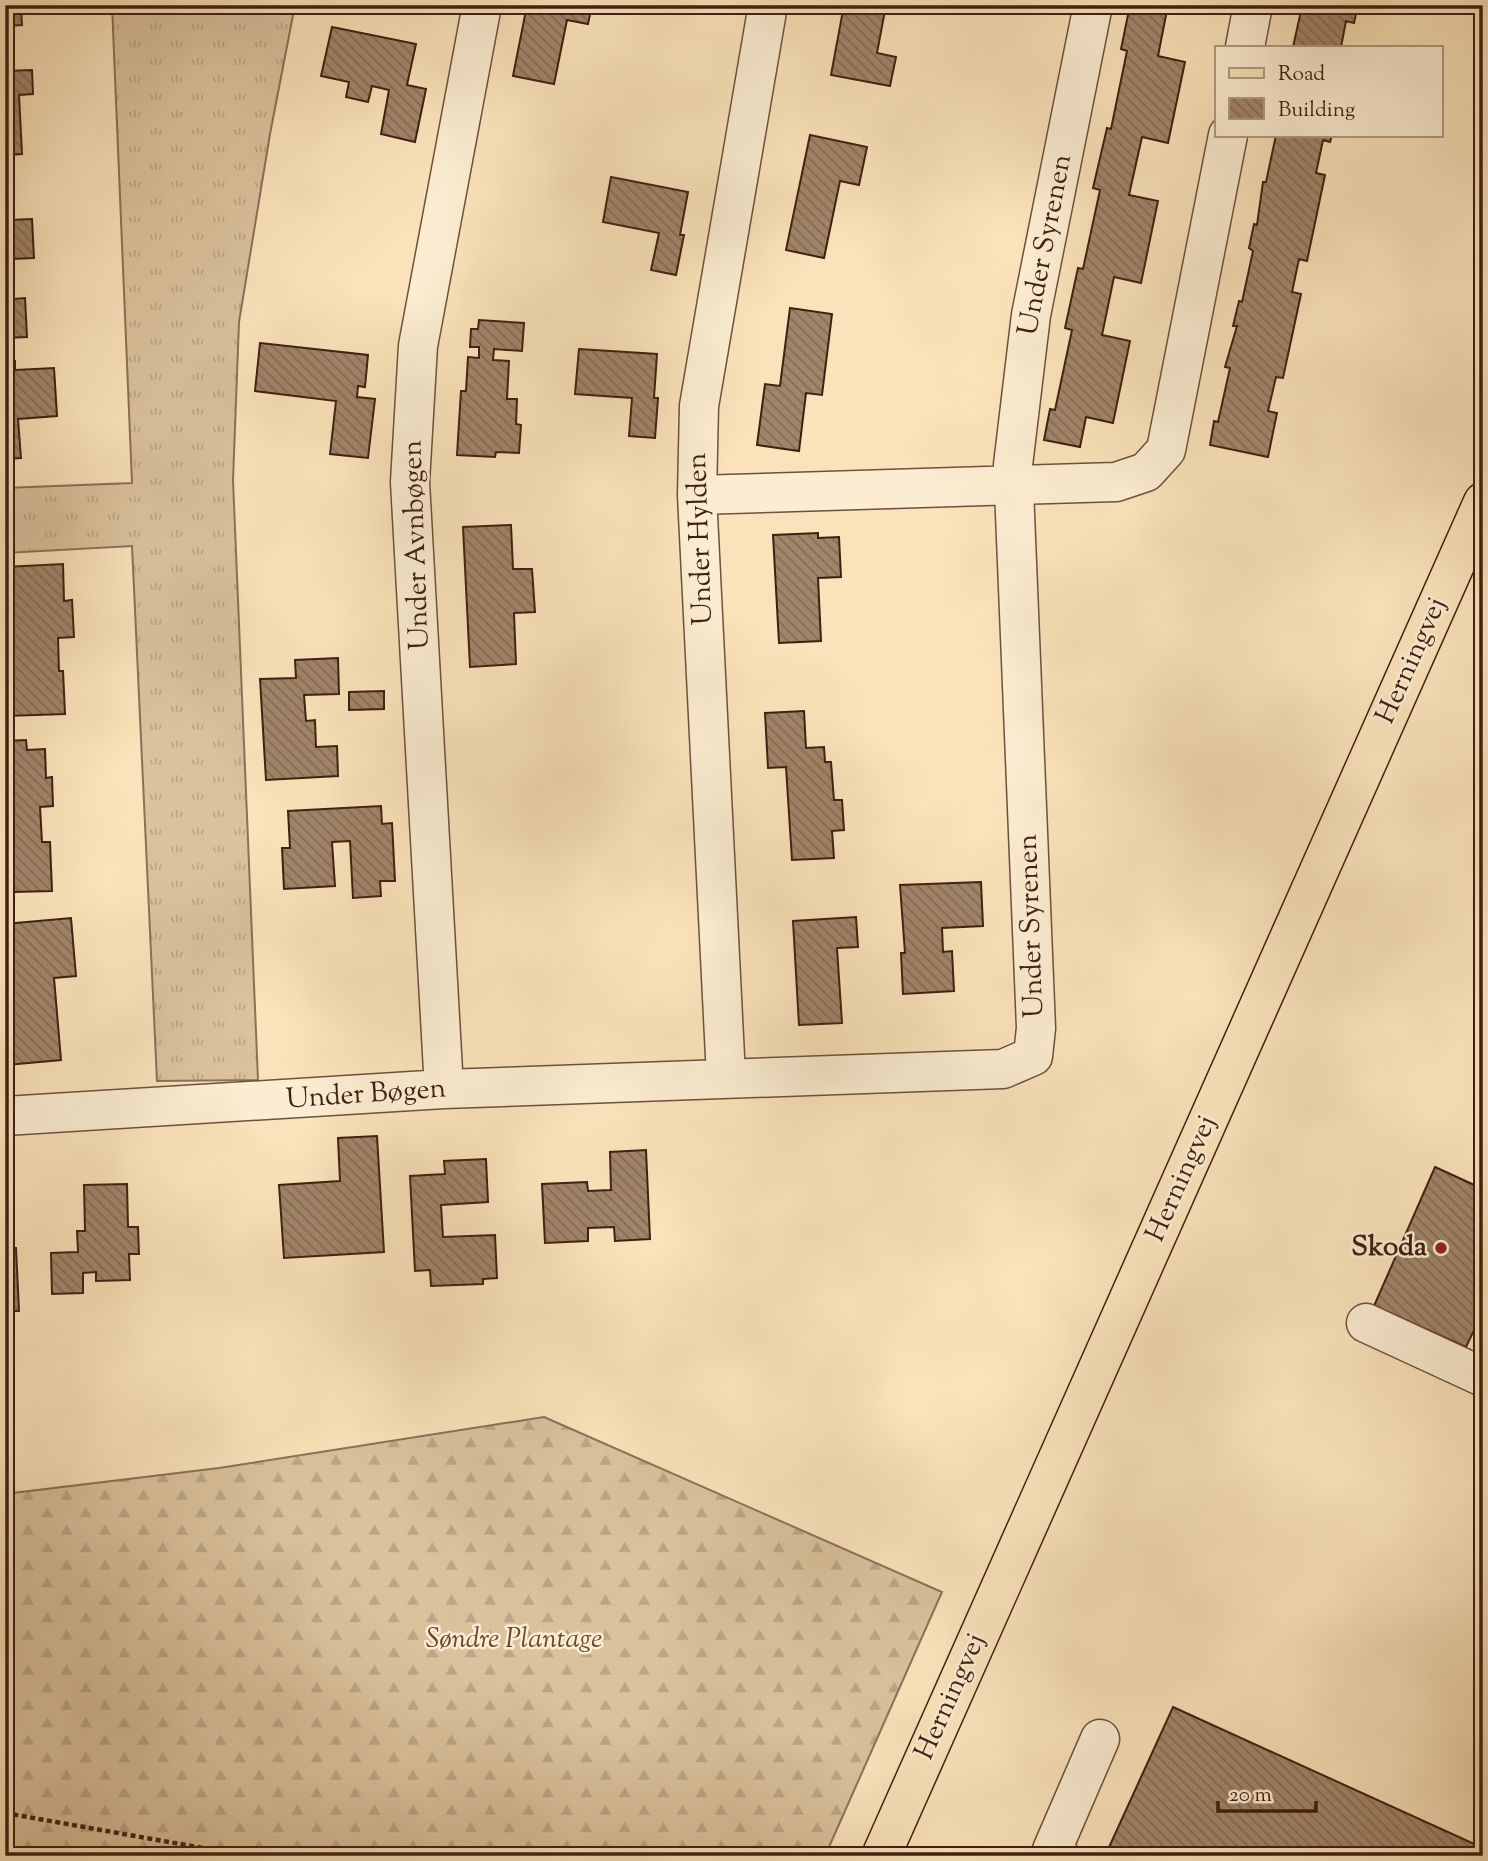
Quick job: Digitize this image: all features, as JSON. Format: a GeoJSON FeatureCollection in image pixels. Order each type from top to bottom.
{"type":"FeatureCollection","features":[{"type":"Feature","properties":{"kind":"main road","name":"Herningvej"},"geometry":{"type":"LineString","coordinates":[[881,1856],[1483,502]]}},
{"type":"Feature","properties":{"kind":"street","name":"Under Avnbøgen"},"geometry":{"type":"LineString","coordinates":[[444,1089],[410,482],[418,346],[482,5]]}},
{"type":"Feature","properties":{"kind":"street","name":"Under Hylden"},"geometry":{"type":"LineString","coordinates":[[726,1077],[697,495],[699,406],[768,5]]}},
{"type":"Feature","properties":{"kind":"street","name":"Under Syrenen"},"geometry":{"type":"LineString","coordinates":[[726,1077],[1003,1069],[1032,1056],[1037,1028],[1013,466],[1031,315],[1093,5]]}},
{"type":"Feature","properties":{"kind":"street"},"geometry":{"type":"LineString","coordinates":[[1245,46],[1254,5]]}},
{"type":"Feature","properties":{"kind":"street"},"geometry":{"type":"LineString","coordinates":[[697,495],[1116,482],[1146,472],[1166,450],[1228,136]]}},
{"type":"Feature","properties":{"kind":"street","name":"Under Bøgen"},"geometry":{"type":"LineString","coordinates":[[5,1116],[444,1089],[726,1077]]}},
{"type":"Feature","properties":{"kind":"street"},"geometry":{"type":"LineString","coordinates":[[1366,1323],[1483,1377]]}},
{"type":"Feature","properties":{"kind":"street"},"geometry":{"type":"LineString","coordinates":[[1060,1856],[1052,1850],[1100,1739]]}},
{"type":"Feature","properties":{"kind":"path"},"geometry":{"type":"LineString","coordinates":[[5,1813],[248,1856]]}},
{"type":"Feature","properties":{"kind":"green space"},"geometry":{"type":"Polygon","coordinates":[[[112,5],[295,5],[270,134],[239,322],[233,480],[258,1080],[157,1081],[132,546],[5,553],[5,488],[132,483],[112,5]]]}},
{"type":"Feature","properties":{"kind":"green space","name":"Søndre Plantage"},"geometry":{"type":"Polygon","coordinates":[[[544,1417],[942,1592],[825,1856],[5,1856],[5,1494],[219,1468],[544,1417]]]}},
{"type":"Feature","properties":{"kind":"building"},"geometry":{"type":"Polygon","coordinates":[[[5,5],[29,5],[21,7],[22,25],[5,26],[5,5]]]}},
{"type":"Feature","properties":{"kind":"building"},"geometry":{"type":"Polygon","coordinates":[[[527,5],[592,5],[588,24],[567,20],[554,84],[513,76],[527,5]]]}},
{"type":"Feature","properties":{"kind":"building"},"geometry":{"type":"Polygon","coordinates":[[[844,5],[886,5],[877,53],[896,57],[890,86],[831,75],[844,5]]]}},
{"type":"Feature","properties":{"kind":"building"},"geometry":{"type":"Polygon","coordinates":[[[1130,5],[1168,5],[1158,56],[1185,62],[1168,143],[1142,137],[1129,195],[1158,201],[1141,283],[1114,277],[1102,335],[1130,341],[1113,423],[1086,417],[1080,447],[1044,440],[1050,409],[1055,410],[1072,330],[1065,328],[1078,268],[1083,269],[1100,190],[1093,188],[1107,128],[1111,129],[1127,51],[1121,49],[1130,5]]]}},
{"type":"Feature","properties":{"kind":"building"},"geometry":{"type":"Polygon","coordinates":[[[1298,5],[1358,5],[1354,23],[1346,21],[1341,46],[1293,46],[1301,11],[1297,11],[1298,5]]]}},
{"type":"Feature","properties":{"kind":"building"},"geometry":{"type":"Polygon","coordinates":[[[332,27],[416,44],[407,85],[426,89],[415,142],[381,134],[389,90],[372,86],[368,102],[346,97],[349,82],[321,76],[332,27]]]}},
{"type":"Feature","properties":{"kind":"building"},"geometry":{"type":"Polygon","coordinates":[[[32,70],[33,94],[19,95],[22,154],[8,155],[10,184],[5,184],[5,71],[32,70]]]}},
{"type":"Feature","properties":{"kind":"building"},"geometry":{"type":"Polygon","coordinates":[[[810,135],[867,147],[859,185],[840,181],[824,258],[786,250],[810,135]]]}},
{"type":"Feature","properties":{"kind":"building"},"geometry":{"type":"Polygon","coordinates":[[[1276,136],[1332,136],[1330,142],[1323,140],[1316,173],[1325,175],[1307,261],[1299,259],[1292,292],[1301,294],[1283,378],[1276,377],[1268,411],[1277,413],[1268,457],[1210,445],[1214,421],[1218,422],[1230,368],[1225,367],[1253,251],[1249,248],[1254,224],[1257,225],[1263,182],[1266,182],[1276,136]]]}},
{"type":"Feature","properties":{"kind":"building"},"geometry":{"type":"Polygon","coordinates":[[[611,177],[688,192],[680,235],[684,235],[676,275],[651,270],[659,233],[603,222],[611,177]]]}},
{"type":"Feature","properties":{"kind":"building"},"geometry":{"type":"Polygon","coordinates":[[[5,217],[9,217],[8,220],[32,219],[34,258],[11,259],[13,299],[25,298],[27,337],[5,338],[5,217]]]}},
{"type":"Feature","properties":{"kind":"building"},"geometry":{"type":"Polygon","coordinates":[[[790,308],[832,314],[822,395],[806,393],[799,451],[757,445],[765,384],[780,386],[790,308]]]}},
{"type":"Feature","properties":{"kind":"building"},"geometry":{"type":"Polygon","coordinates":[[[479,320],[524,323],[522,351],[494,349],[493,360],[509,361],[507,399],[517,399],[516,424],[521,425],[519,453],[496,452],[495,457],[457,455],[461,391],[466,391],[468,357],[479,358],[479,347],[470,347],[471,329],[478,329],[479,320]]]}},
{"type":"Feature","properties":{"kind":"building"},"geometry":{"type":"Polygon","coordinates":[[[260,343],[368,355],[365,387],[358,386],[357,397],[375,399],[368,458],[330,454],[336,401],[255,391],[260,343]]]}},
{"type":"Feature","properties":{"kind":"building"},"geometry":{"type":"Polygon","coordinates":[[[579,349],[657,354],[655,438],[629,436],[632,398],[575,394],[579,349]]]}},
{"type":"Feature","properties":{"kind":"building"},"geometry":{"type":"Polygon","coordinates":[[[15,361],[15,370],[54,368],[57,416],[18,419],[21,458],[5,459],[5,362],[15,361]]]}},
{"type":"Feature","properties":{"kind":"building"},"geometry":{"type":"Polygon","coordinates":[[[511,525],[513,569],[532,569],[535,612],[514,613],[516,664],[470,667],[463,527],[511,525]]]}},
{"type":"Feature","properties":{"kind":"building"},"geometry":{"type":"Polygon","coordinates":[[[818,533],[818,538],[839,537],[841,577],[818,578],[821,641],[779,643],[773,535],[818,533]]]}},
{"type":"Feature","properties":{"kind":"building"},"geometry":{"type":"Polygon","coordinates":[[[63,564],[64,601],[72,600],[74,637],[58,638],[65,714],[5,716],[5,567],[63,564]]]}},
{"type":"Feature","properties":{"kind":"building"},"geometry":{"type":"Polygon","coordinates":[[[338,658],[339,694],[304,695],[306,721],[315,720],[316,747],[337,746],[338,776],[266,780],[260,679],[296,678],[295,660],[338,658]]]}},
{"type":"Feature","properties":{"kind":"building"},"geometry":{"type":"Polygon","coordinates":[[[384,691],[384,709],[349,710],[349,692],[384,691]]]}},
{"type":"Feature","properties":{"kind":"building"},"geometry":{"type":"Polygon","coordinates":[[[804,711],[806,748],[824,747],[825,762],[831,762],[834,800],[842,800],[844,830],[832,831],[834,858],[792,860],[786,767],[768,768],[765,713],[804,711]]]}},
{"type":"Feature","properties":{"kind":"building"},"geometry":{"type":"Polygon","coordinates":[[[26,740],[27,750],[45,749],[46,778],[52,777],[53,806],[40,807],[42,842],[50,842],[52,891],[14,892],[12,849],[5,849],[5,741],[26,740]]]}},
{"type":"Feature","properties":{"kind":"building"},"geometry":{"type":"Polygon","coordinates":[[[381,806],[382,824],[392,823],[395,881],[380,881],[381,896],[353,898],[350,841],[332,842],[335,886],[284,889],[282,848],[290,848],[288,811],[381,806]]]}},
{"type":"Feature","properties":{"kind":"building"},"geometry":{"type":"Polygon","coordinates":[[[981,882],[983,926],[942,928],[943,952],[952,951],[954,991],[903,994],[901,953],[905,953],[900,885],[981,882]]]}},
{"type":"Feature","properties":{"kind":"building"},"geometry":{"type":"Polygon","coordinates":[[[856,917],[858,947],[837,948],[842,1023],[799,1025],[793,921],[856,917]]]}},
{"type":"Feature","properties":{"kind":"building"},"geometry":{"type":"Polygon","coordinates":[[[71,918],[76,976],[54,978],[61,1060],[7,1065],[5,924],[71,918]]]}},
{"type":"Feature","properties":{"kind":"building"},"geometry":{"type":"Polygon","coordinates":[[[377,1136],[384,1252],[284,1258],[279,1185],[340,1181],[338,1138],[377,1136]]]}},
{"type":"Feature","properties":{"kind":"building"},"geometry":{"type":"Polygon","coordinates":[[[646,1150],[650,1239],[615,1241],[614,1227],[588,1228],[588,1241],[545,1243],[542,1184],[587,1182],[588,1191],[611,1190],[610,1152],[646,1150]]]}},
{"type":"Feature","properties":{"kind":"building"},"geometry":{"type":"Polygon","coordinates":[[[486,1159],[488,1202],[441,1205],[443,1237],[495,1235],[497,1278],[483,1279],[483,1284],[431,1286],[430,1270],[415,1271],[410,1176],[445,1174],[444,1161],[486,1159]]]}},
{"type":"Feature","properties":{"kind":"building","name":"Skoda"},"geometry":{"type":"Polygon","coordinates":[[[1435,1167],[1483,1189],[1483,1329],[1476,1326],[1466,1347],[1374,1306],[1435,1167]]]}},
{"type":"Feature","properties":{"kind":"building"},"geometry":{"type":"Polygon","coordinates":[[[12,1175],[13,1201],[5,1201],[5,1176],[12,1175]]]}},
{"type":"Feature","properties":{"kind":"building"},"geometry":{"type":"Polygon","coordinates":[[[127,1184],[128,1227],[138,1227],[139,1254],[129,1254],[130,1280],[96,1281],[96,1272],[83,1273],[83,1293],[52,1294],[51,1253],[78,1252],[77,1231],[85,1231],[84,1185],[127,1184]]]}},
{"type":"Feature","properties":{"kind":"building"},"geometry":{"type":"Polygon","coordinates":[[[5,1248],[16,1248],[19,1311],[5,1311],[5,1248]]]}},
{"type":"Feature","properties":{"kind":"building"},"geometry":{"type":"Polygon","coordinates":[[[1173,1707],[1483,1848],[1483,1856],[1105,1856],[1173,1707]]]}},
{"type":"Feature","properties":{"kind":"place","name":"Skoda"},"geometry":{"type":"Point","coordinates":[1441,1248]}}]}
